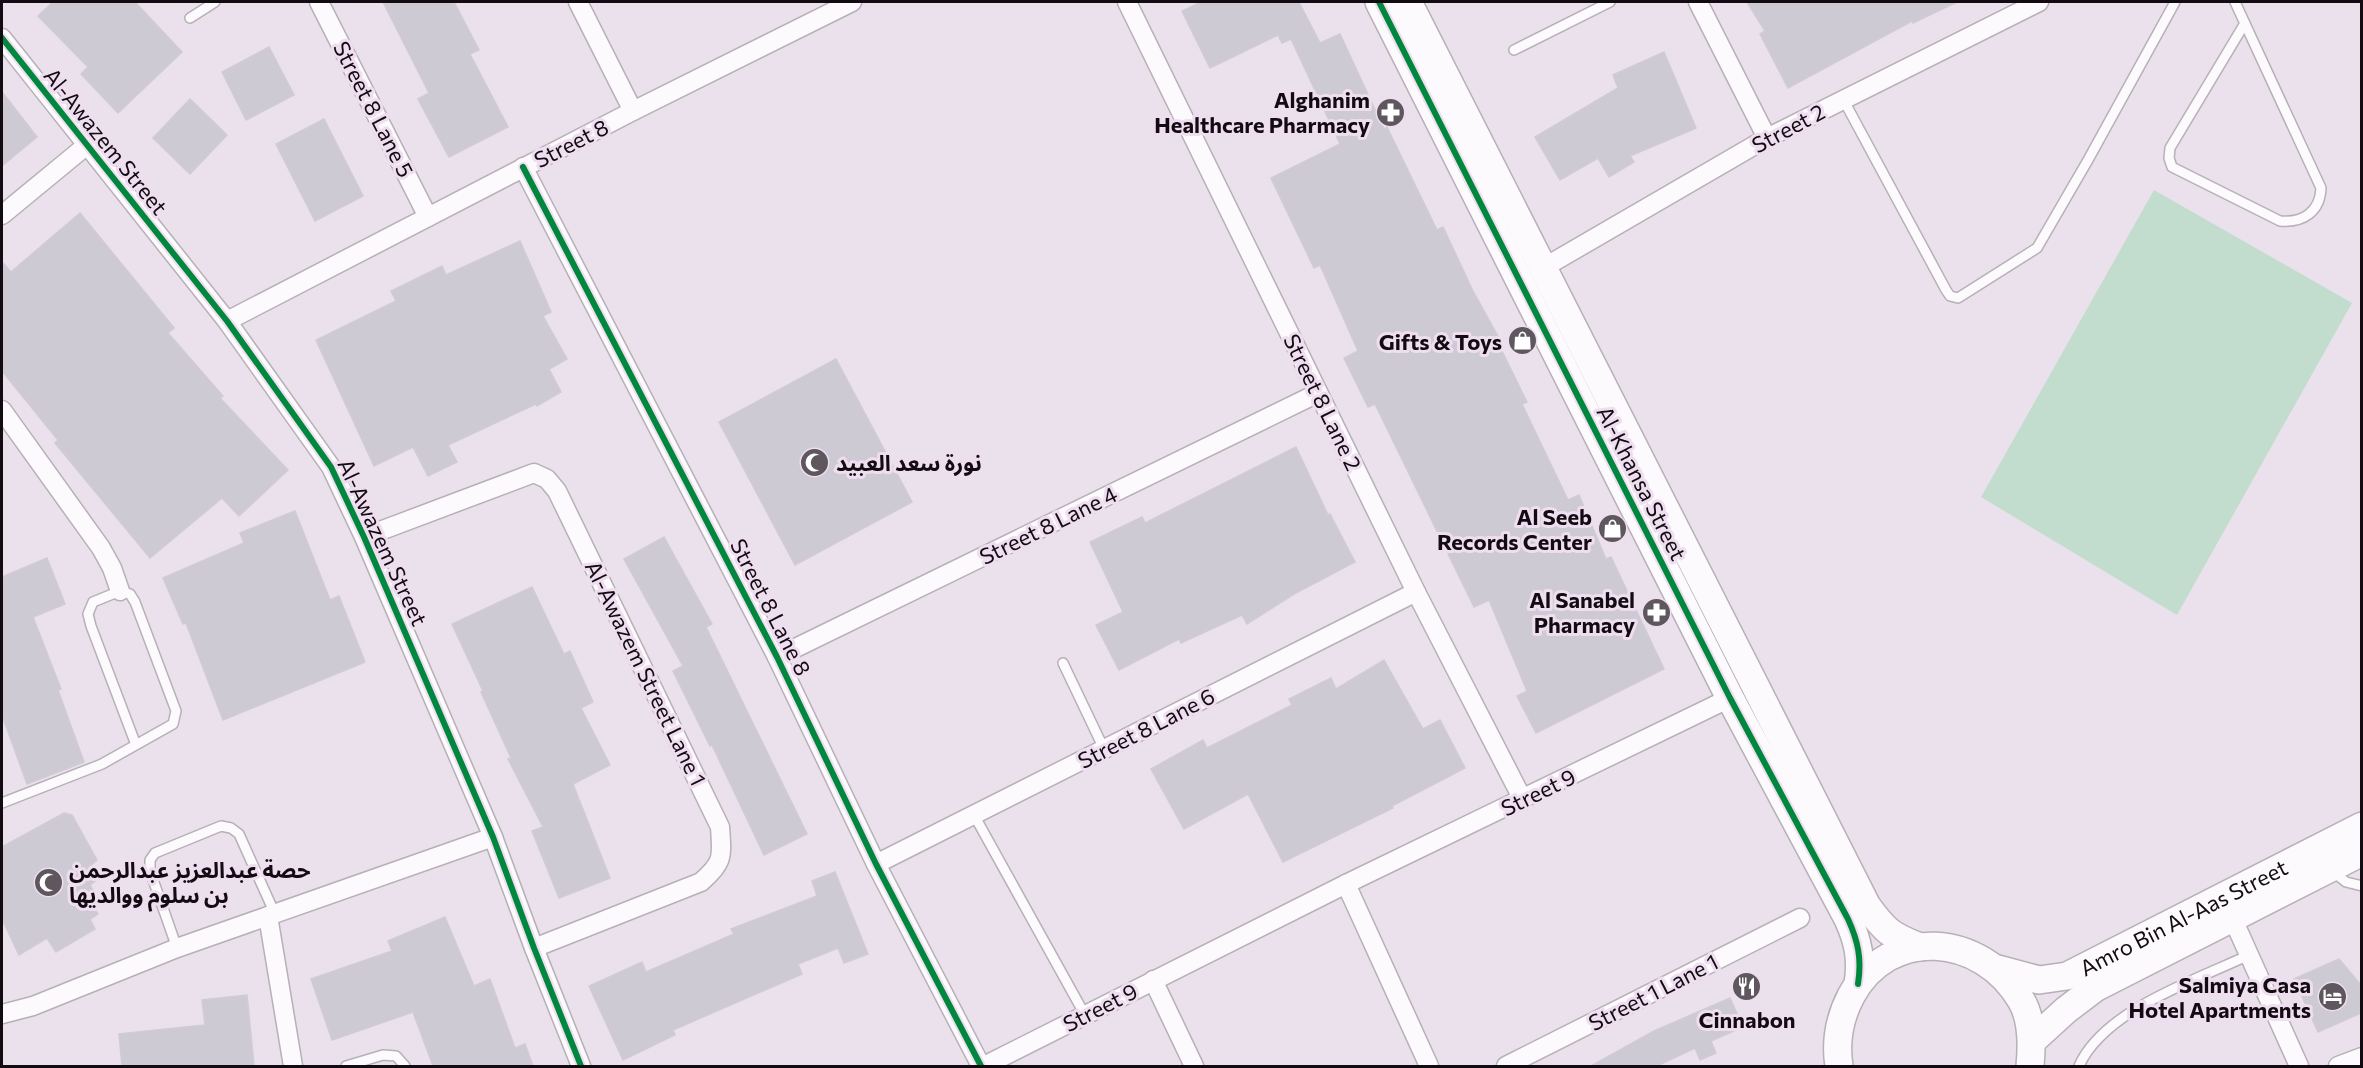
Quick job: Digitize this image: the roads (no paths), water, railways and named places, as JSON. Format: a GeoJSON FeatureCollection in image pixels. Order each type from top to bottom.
{"type":"FeatureCollection","features":[{"type":"Feature","properties":{"kind":"street","name":"Street 8 Lane 5"},"geometry":{"type":"LineString","coordinates":[[319,2],[428,217]]}},
{"type":"Feature","properties":{"kind":"street"},"geometry":{"type":"LineString","coordinates":[[578,2],[633,111]]}},
{"type":"Feature","properties":{"kind":"street","name":"Street 8"},"geometry":{"type":"LineString","coordinates":[[227,321],[633,111],[852,2]]}},
{"type":"Feature","properties":{"kind":"street","name":"Street 8 Lane 2"},"geometry":{"type":"LineString","coordinates":[[1127,2],[1416,592],[1523,800]]}},
{"type":"Feature","properties":{"kind":"street","name":"Al-Khansa Street"},"geometry":{"type":"LineString","coordinates":[[1379,2],[1730,698],[1848,919],[1857,938],[1861,956],[1858,984]]}},
{"type":"Feature","properties":{"kind":"street","name":"Al-Khansa Street"},"geometry":{"type":"LineString","coordinates":[[1408,2],[1867,906],[1894,938],[1920,947]]}},
{"type":"Feature","properties":{"kind":"street"},"geometry":{"type":"LineString","coordinates":[[1698,2],[1767,138]]}},
{"type":"Feature","properties":{"kind":"street","name":"Street 2"},"geometry":{"type":"LineString","coordinates":[[1543,268],[1767,138],[2039,2]]}},
{"type":"Feature","properties":{"kind":"street","name":"Al-Awazem Street"},"geometry":{"type":"LineString","coordinates":[[2,38],[227,321],[331,467],[364,537],[493,837],[581,1066]]}},
{"type":"Feature","properties":{"kind":"street"},"geometry":{"type":"LineString","coordinates":[[2,215],[87,145]]}},
{"type":"Feature","properties":{"kind":"street","name":"Street 8 Lane 8"},"geometry":{"type":"LineString","coordinates":[[524,167],[777,657],[876,864],[982,1066]]}},
{"type":"Feature","properties":{"kind":"street","name":"Street 8 Lane 4"},"geometry":{"type":"LineString","coordinates":[[777,657],[1318,393]]}},
{"type":"Feature","properties":{"kind":"street"},"geometry":{"type":"LineString","coordinates":[[2,410],[101,548],[112,568],[120,591]]}},
{"type":"Feature","properties":{"kind":"street","name":"Al-Awazem Street Lane 1"},"geometry":{"type":"LineString","coordinates":[[364,537],[534,473],[547,479],[557,490],[720,827],[722,855],[717,869],[701,882],[534,948]]}},
{"type":"Feature","properties":{"kind":"street","name":"Street 8 Lane 6"},"geometry":{"type":"LineString","coordinates":[[876,864],[1416,592]]}},
{"type":"Feature","properties":{"kind":"street","name":"Street 9"},"geometry":{"type":"LineString","coordinates":[[982,1066],[1346,884],[1730,698]]}},
{"type":"Feature","properties":{"kind":"street","name":"Amro Bin Al-Aas Street"},"geometry":{"type":"LineString","coordinates":[[1998,969],[2039,980],[2067,976],[2361,825]]}},
{"type":"Feature","properties":{"kind":"street"},"geometry":{"type":"LineString","coordinates":[[2,1014],[33,1006],[177,948],[493,837]]}},
{"type":"Feature","properties":{"kind":"street","name":"Amro Bin Al-Aas Street"},"geometry":{"type":"LineString","coordinates":[[2031,1054],[2066,1010],[2095,988],[2361,852]]}},
{"type":"Feature","properties":{"kind":"street"},"geometry":{"type":"LineString","coordinates":[[1346,884],[1429,1066]]}},
{"type":"Feature","properties":{"kind":"street"},"geometry":{"type":"LineString","coordinates":[[272,915],[292,1066]]}},
{"type":"Feature","properties":{"kind":"street"},"geometry":{"type":"LineString","coordinates":[[2232,917],[2299,1066]]}},
{"type":"Feature","properties":{"kind":"street","name":"Street 1 Lane 1"},"geometry":{"type":"LineString","coordinates":[[1506,1066],[1800,918]]}},
{"type":"Feature","properties":{"kind":"street"},"geometry":{"type":"LineString","coordinates":[[1834,1061],[1841,1015],[1858,984],[1882,962],[1896,954],[1920,947],[1941,946],[1961,950],[1981,958],[1998,969],[2022,1001],[2031,1054]]}},
{"type":"Feature","properties":{"kind":"street"},"geometry":{"type":"LineString","coordinates":[[1153,980],[1194,1066]]}},
{"type":"Feature","properties":{"kind":"street"},"geometry":{"type":"LineString","coordinates":[[2338,1066],[2361,1057]]}},
{"type":"Feature","properties":{"kind":"lane"},"geometry":{"type":"LineString","coordinates":[[190,18],[215,2]]}},
{"type":"Feature","properties":{"kind":"lane"},"geometry":{"type":"LineString","coordinates":[[1514,50],[1610,2]]}},
{"type":"Feature","properties":{"kind":"lane"},"geometry":{"type":"LineString","coordinates":[[1843,99],[1946,290],[1950,296],[1958,297],[2037,248],[2175,2]]}},
{"type":"Feature","properties":{"kind":"lane"},"geometry":{"type":"LineString","coordinates":[[2235,2],[2245,23],[2321,188],[2321,198],[2316,208],[2298,221],[2280,220],[2172,167],[2169,158],[2170,148],[2245,23]]}},
{"type":"Feature","properties":{"kind":"lane"},"geometry":{"type":"LineString","coordinates":[[2,803],[102,764],[136,745],[173,724],[176,711],[135,602],[130,594],[120,591],[93,602],[88,614],[90,626],[136,745]]}},
{"type":"Feature","properties":{"kind":"lane"},"geometry":{"type":"LineString","coordinates":[[1063,663],[1104,749]]}},
{"type":"Feature","properties":{"kind":"lane"},"geometry":{"type":"LineString","coordinates":[[974,815],[1085,1015]]}},
{"type":"Feature","properties":{"kind":"lane"},"geometry":{"type":"LineString","coordinates":[[177,948],[150,871],[150,860],[155,853],[221,826],[231,828],[239,834],[272,915]]}},
{"type":"Feature","properties":{"kind":"lane"},"geometry":{"type":"LineString","coordinates":[[2328,868],[2346,882],[2361,886]]}},
{"type":"Feature","properties":{"kind":"lane"},"geometry":{"type":"LineString","coordinates":[[2079,1066],[2099,1037],[2121,1020],[2151,1001],[2249,955]]}},
{"type":"Feature","properties":{"kind":"lane"},"geometry":{"type":"LineString","coordinates":[[346,1066],[383,1054],[396,1056],[405,1066]]}},
{"type":"Feature","properties":{"kind":"place","name":"Alghanim Healthcare Pharmacy"},"geometry":{"type":"Point","coordinates":[1391,112]}},
{"type":"Feature","properties":{"kind":"place","name":"Gifts & Toys"},"geometry":{"type":"Point","coordinates":[1523,341]}},
{"type":"Feature","properties":{"kind":"place","name":"نورة سعد العبيد"},"geometry":{"type":"Point","coordinates":[815,462]}},
{"type":"Feature","properties":{"kind":"place","name":"Al Seeb Records Center"},"geometry":{"type":"Point","coordinates":[1613,529]}},
{"type":"Feature","properties":{"kind":"place","name":"Al Sanabel Pharmacy"},"geometry":{"type":"Point","coordinates":[1656,612]}},
{"type":"Feature","properties":{"kind":"place","name":"حصة عبدالعزيز عبدالرحمن بن سلوم ووالديها"},"geometry":{"type":"Point","coordinates":[48,882]}},
{"type":"Feature","properties":{"kind":"place","name":"Cinnabon"},"geometry":{"type":"Point","coordinates":[1747,987]}},
{"type":"Feature","properties":{"kind":"place","name":"Salmiya Casa Hotel Apartments"},"geometry":{"type":"Point","coordinates":[2332,997]}}]}
